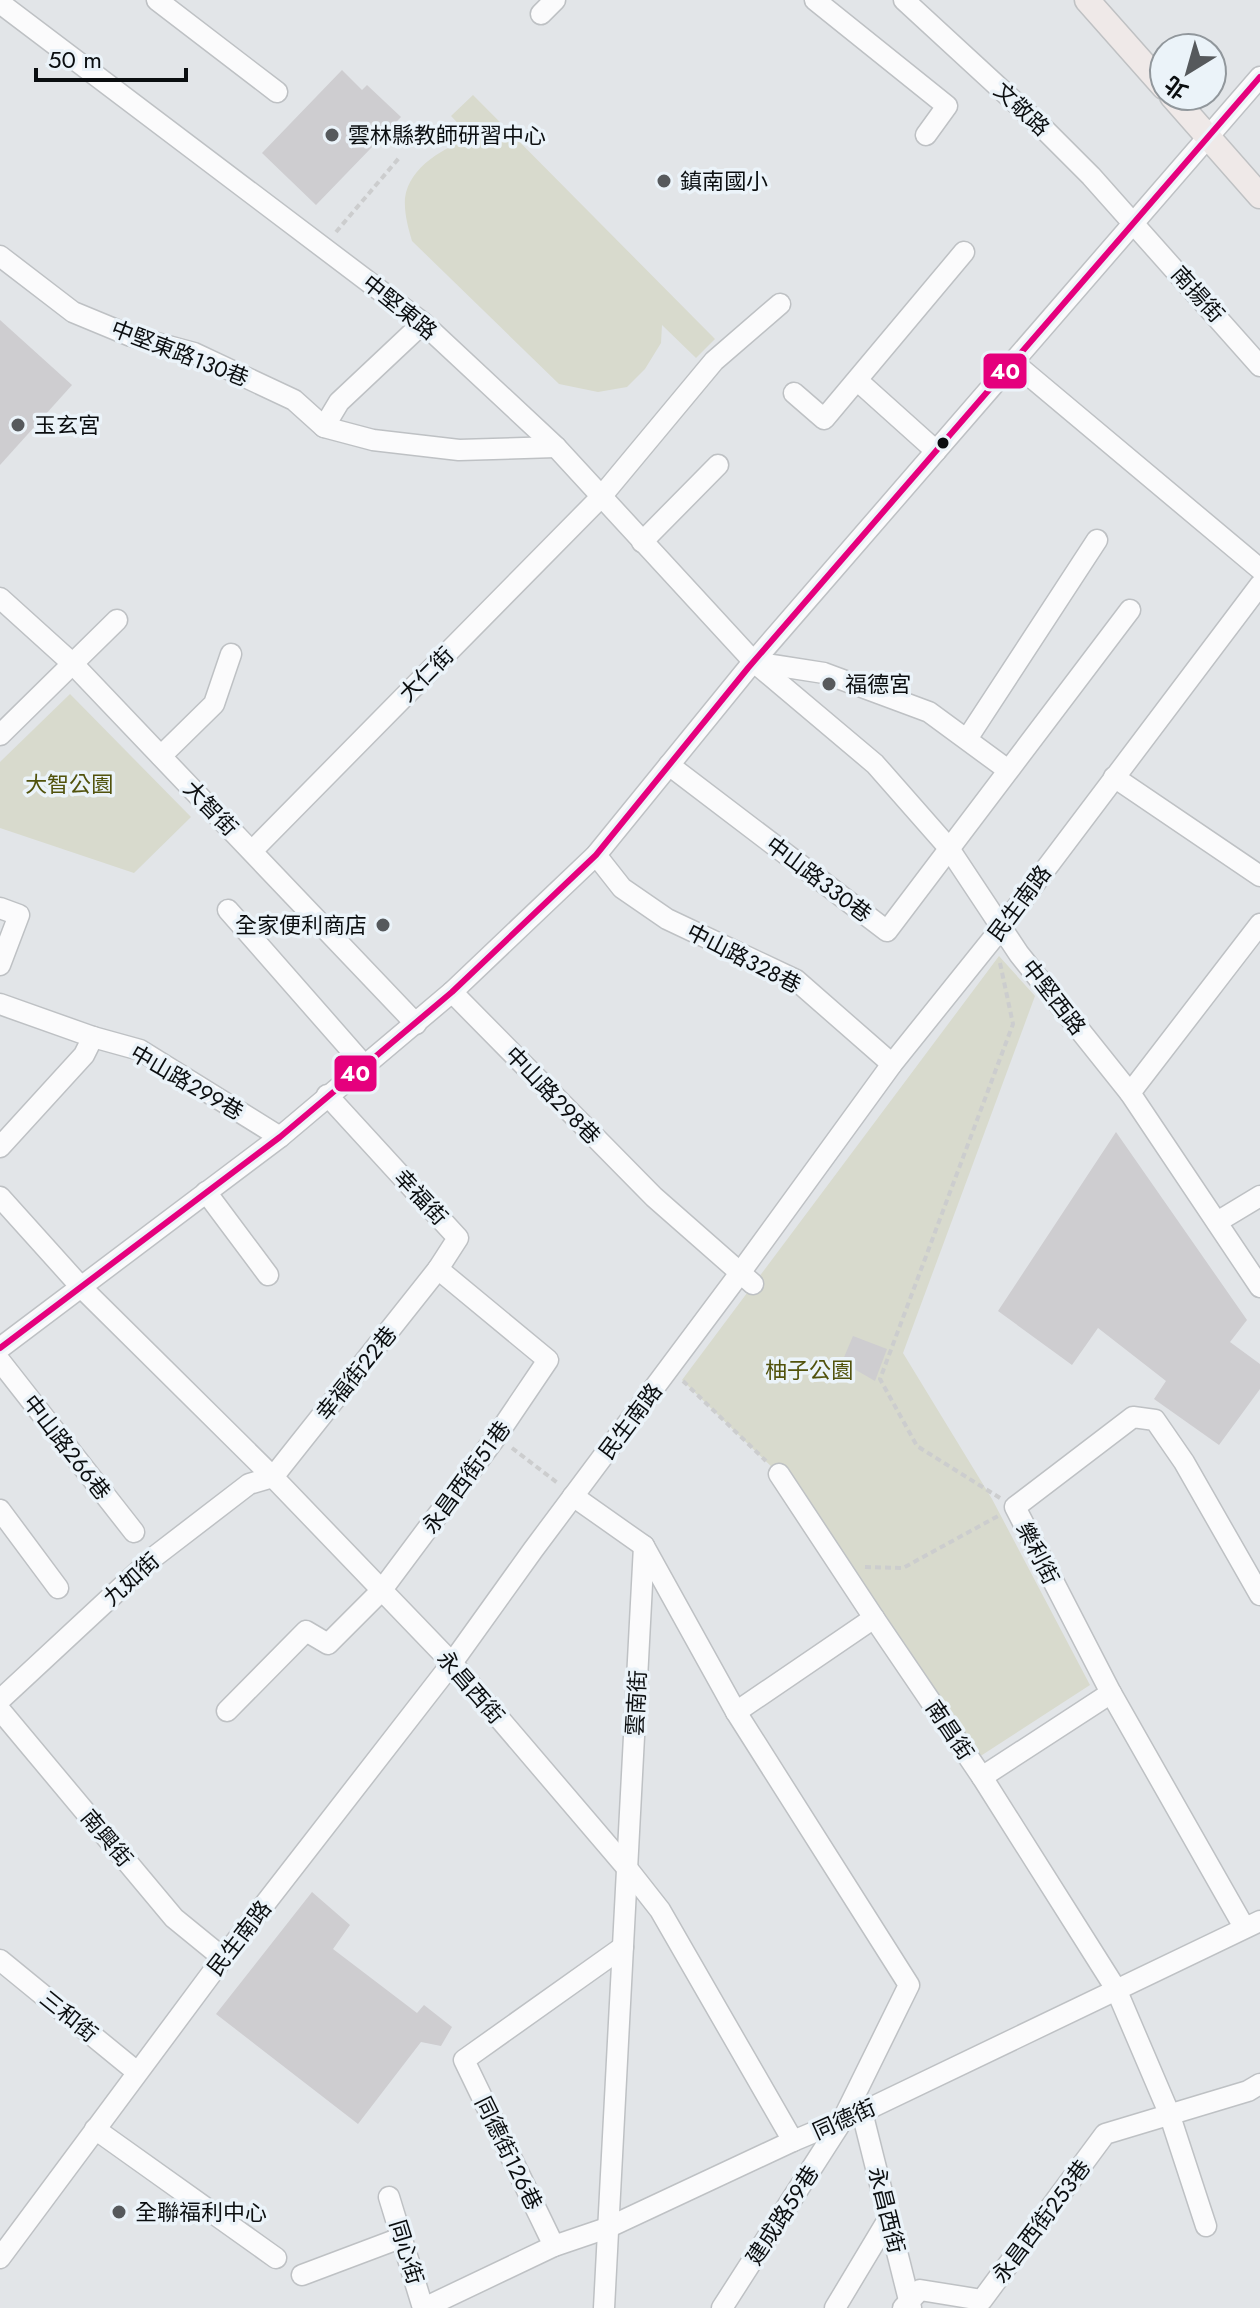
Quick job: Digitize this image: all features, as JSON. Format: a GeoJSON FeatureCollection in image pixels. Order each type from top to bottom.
{"type":"FeatureCollection","features":[{"type":"Feature","properties":{"kind":"main road"},"geometry":{"type":"LineString","coordinates":[[1087,0],[1148,69]]}},
{"type":"Feature","properties":{"kind":"main road"},"geometry":{"type":"LineString","coordinates":[[1186,112],[1260,196]]}},
{"type":"Feature","properties":{"kind":"street"},"geometry":{"type":"LineString","coordinates":[[157,0],[277,92]]}},
{"type":"Feature","properties":{"kind":"street"},"geometry":{"type":"LineString","coordinates":[[820,2],[947,106],[926,135]]}},
{"type":"Feature","properties":{"kind":"street","name":"文敬路"},"geometry":{"type":"LineString","coordinates":[[914,2],[1043,128],[1135,224]]}},
{"type":"Feature","properties":{"kind":"street","name":"中堅東路"},"geometry":{"type":"LineString","coordinates":[[0,3],[423,323],[556,447],[754,662]]}},
{"type":"Feature","properties":{"kind":"street"},"geometry":{"type":"LineString","coordinates":[[0,1348],[280,1137],[452,992],[596,855],[754,662],[1260,77]]}},
{"type":"Feature","properties":{"kind":"street","name":"南揚街"},"geometry":{"type":"LineString","coordinates":[[1135,224],[1260,366]]}},
{"type":"Feature","properties":{"kind":"street"},"geometry":{"type":"LineString","coordinates":[[794,393],[824,419],[964,252]]}},
{"type":"Feature","properties":{"kind":"street","name":"中堅東路130巷"},"geometry":{"type":"LineString","coordinates":[[0,256],[73,312],[131,336],[194,353],[294,400],[324,427],[373,440],[459,450],[556,447]]}},
{"type":"Feature","properties":{"kind":"street","name":"大仁街"},"geometry":{"type":"LineString","coordinates":[[252,851],[600,498],[714,361],[780,304]]}},
{"type":"Feature","properties":{"kind":"street"},"geometry":{"type":"LineString","coordinates":[[324,427],[339,402],[423,323]]}},
{"type":"Feature","properties":{"kind":"street"},"geometry":{"type":"LineString","coordinates":[[1013,362],[1260,569]]}},
{"type":"Feature","properties":{"kind":"street"},"geometry":{"type":"LineString","coordinates":[[858,381],[936,451]]}},
{"type":"Feature","properties":{"kind":"street"},"geometry":{"type":"LineString","coordinates":[[642,542],[718,465]]}},
{"type":"Feature","properties":{"kind":"street"},"geometry":{"type":"LineString","coordinates":[[967,739],[1097,540]]}},
{"type":"Feature","properties":{"kind":"street","name":"民生南路"},"geometry":{"type":"LineString","coordinates":[[0,2258],[223,1958],[452,1663],[669,1369],[746,1279],[892,1064],[1002,927],[1260,585]]}},
{"type":"Feature","properties":{"kind":"street","name":"大智街"},"geometry":{"type":"LineString","coordinates":[[0,598],[73,664],[416,1024]]}},
{"type":"Feature","properties":{"kind":"street"},"geometry":{"type":"LineString","coordinates":[[948,847],[1130,610]]}},
{"type":"Feature","properties":{"kind":"street"},"geometry":{"type":"LineString","coordinates":[[0,735],[117,620]]}},
{"type":"Feature","properties":{"kind":"street"},"geometry":{"type":"LineString","coordinates":[[161,756],[214,704],[231,654]]}},
{"type":"Feature","properties":{"kind":"street"},"geometry":{"type":"LineString","coordinates":[[754,662],[824,673],[929,712],[1008,770]]}},
{"type":"Feature","properties":{"kind":"street","name":"中堅西路"},"geometry":{"type":"LineString","coordinates":[[754,662],[875,764],[948,847],[1019,954],[1130,1093],[1260,1287]]}},
{"type":"Feature","properties":{"kind":"street","name":"中山路330巷"},"geometry":{"type":"LineString","coordinates":[[669,765],[887,931],[948,847]]}},
{"type":"Feature","properties":{"kind":"street"},"geometry":{"type":"LineString","coordinates":[[1114,777],[1260,876]]}},
{"type":"Feature","properties":{"kind":"street","name":"中山路328巷"},"geometry":{"type":"LineString","coordinates":[[596,855],[622,888],[667,919],[796,980],[892,1064]]}},
{"type":"Feature","properties":{"kind":"street"},"geometry":{"type":"LineString","coordinates":[[228,910],[364,1065]]}},
{"type":"Feature","properties":{"kind":"street"},"geometry":{"type":"LineString","coordinates":[[0,965],[10,912]]}},
{"type":"Feature","properties":{"kind":"street"},"geometry":{"type":"LineString","coordinates":[[1130,1093],[1260,924]]}},
{"type":"Feature","properties":{"kind":"street","name":"中山路298巷"},"geometry":{"type":"LineString","coordinates":[[452,992],[654,1197],[746,1279]]}},
{"type":"Feature","properties":{"kind":"street","name":"中山路299巷"},"geometry":{"type":"LineString","coordinates":[[0,1004],[140,1050],[280,1137]]}},
{"type":"Feature","properties":{"kind":"street"},"geometry":{"type":"LineString","coordinates":[[0,1147],[84,1055],[93,1037]]}},
{"type":"Feature","properties":{"kind":"street","name":"幸福街"},"geometry":{"type":"LineString","coordinates":[[327,1095],[458,1238],[438,1269]]}},
{"type":"Feature","properties":{"kind":"street"},"geometry":{"type":"LineString","coordinates":[[206,1192],[268,1275]]}},
{"type":"Feature","properties":{"kind":"street"},"geometry":{"type":"LineString","coordinates":[[1217,1222],[1260,1196]]}},
{"type":"Feature","properties":{"kind":"street","name":"永昌西街"},"geometry":{"type":"LineString","coordinates":[[0,1197],[81,1287],[273,1477],[452,1663],[627,1868],[660,1910],[793,2141]]}},
{"type":"Feature","properties":{"kind":"street","name":"永昌西街51巷"},"geometry":{"type":"LineString","coordinates":[[227,1711],[306,1631],[328,1644],[381,1591],[496,1437],[548,1360],[438,1269]]}},
{"type":"Feature","properties":{"kind":"street","name":"幸福街22巷"},"geometry":{"type":"LineString","coordinates":[[273,1477],[438,1269]]}},
{"type":"Feature","properties":{"kind":"street","name":"中山路266巷"},"geometry":{"type":"LineString","coordinates":[[0,1361],[134,1532]]}},
{"type":"Feature","properties":{"kind":"street","name":"樂利街"},"geometry":{"type":"LineString","coordinates":[[1252,1924],[1111,1693],[1015,1507],[1133,1417],[1155,1420],[1184,1462],[1260,1595]]}},
{"type":"Feature","properties":{"kind":"street","name":"南昌街"},"geometry":{"type":"LineString","coordinates":[[779,1474],[982,1777],[1116,1989],[1169,2113],[1206,2226]]}},
{"type":"Feature","properties":{"kind":"street","name":"九如街"},"geometry":{"type":"LineString","coordinates":[[0,1700],[154,1557],[249,1484],[273,1477]]}},
{"type":"Feature","properties":{"kind":"street"},"geometry":{"type":"LineString","coordinates":[[573,1496],[644,1546],[736,1712],[874,1618]]}},
{"type":"Feature","properties":{"kind":"street"},"geometry":{"type":"LineString","coordinates":[[0,1510],[58,1588]]}},
{"type":"Feature","properties":{"kind":"street","name":"雲南街"},"geometry":{"type":"LineString","coordinates":[[604,2308],[644,1546]]}},
{"type":"Feature","properties":{"kind":"street"},"geometry":{"type":"LineString","coordinates":[[982,1777],[1111,1693]]}},
{"type":"Feature","properties":{"kind":"street","name":"南興街"},"geometry":{"type":"LineString","coordinates":[[0,1710],[174,1918],[223,1958]]}},
{"type":"Feature","properties":{"kind":"street","name":"建成路59巷"},"geometry":{"type":"LineString","coordinates":[[722,2308],[842,2121],[909,1985],[736,1712]]}},
{"type":"Feature","properties":{"kind":"street","name":"同德街"},"geometry":{"type":"LineString","coordinates":[[424,2308],[554,2246],[607,2228],[862,2112],[1252,1924]]}},
{"type":"Feature","properties":{"kind":"street","name":"同德街126巷"},"geometry":{"type":"LineString","coordinates":[[554,2246],[464,2060],[623,1947]]}},
{"type":"Feature","properties":{"kind":"street","name":"三和街"},"geometry":{"type":"LineString","coordinates":[[0,1960],[137,2072]]}},
{"type":"Feature","properties":{"kind":"street"},"geometry":{"type":"LineString","coordinates":[[1169,2113],[1248,2091],[1260,2084]]}},
{"type":"Feature","properties":{"kind":"street","name":"永昌西街"},"geometry":{"type":"LineString","coordinates":[[862,2112],[908,2305]]}},
{"type":"Feature","properties":{"kind":"street","name":"永昌西街253巷"},"geometry":{"type":"LineString","coordinates":[[908,2305],[920,2290],[982,2300],[1105,2134],[1169,2113]]}},
{"type":"Feature","properties":{"kind":"street"},"geometry":{"type":"LineString","coordinates":[[95,2129],[276,2258]]}},
{"type":"Feature","properties":{"kind":"street","name":"同心街"},"geometry":{"type":"LineString","coordinates":[[389,2197],[424,2308]]}},
{"type":"Feature","properties":{"kind":"street"},"geometry":{"type":"LineString","coordinates":[[835,2308],[889,2218]]}},
{"type":"Feature","properties":{"kind":"street"},"geometry":{"type":"LineString","coordinates":[[302,2275],[403,2237]]}},
{"type":"Feature","properties":{"kind":"path"},"geometry":{"type":"LineString","coordinates":[[325,246],[399,158]]}},
{"type":"Feature","properties":{"kind":"path"},"geometry":{"type":"LineString","coordinates":[[837,1562],[903,1568],[1015,1507],[917,1446],[880,1379],[1013,1024],[999,956],[989,969]]}},
{"type":"Feature","properties":{"kind":"path"},"geometry":{"type":"LineString","coordinates":[[669,1369],[779,1474]]}},
{"type":"Feature","properties":{"kind":"path"},"geometry":{"type":"LineString","coordinates":[[496,1437],[573,1496]]}},
{"type":"Feature","properties":{"kind":"green space"},"geometry":{"type":"Polygon","coordinates":[[[473,95],[715,339],[696,358],[662,325],[661,343],[645,369],[627,387],[598,392],[559,384],[412,241],[405,209],[408,187],[430,159],[452,146],[473,139],[451,116],[473,95]]]}},
{"type":"Feature","properties":{"kind":"green space","name":"大智公園"},"geometry":{"type":"Polygon","coordinates":[[[70,694],[191,817],[134,873],[0,828],[0,762],[70,694]]]}},
{"type":"Feature","properties":{"kind":"green space","name":"柚子公園"},"geometry":{"type":"Polygon","coordinates":[[[999,956],[1035,996],[903,1353],[992,1499],[1090,1685],[979,1757],[779,1474],[682,1380],[999,956]]]}},
{"type":"Feature","properties":{"kind":"building","name":"雲林縣教師研習中心"},"geometry":{"type":"Polygon","coordinates":[[[342,70],[362,90],[367,85],[401,117],[316,205],[262,153],[342,70]]]}},
{"type":"Feature","properties":{"kind":"building","name":"玉玄宮"},"geometry":{"type":"Polygon","coordinates":[[[0,320],[72,385],[0,465],[0,320]]]}},
{"type":"Feature","properties":{"kind":"building"},"geometry":{"type":"Polygon","coordinates":[[[1116,1132],[1247,1320],[1230,1342],[1260,1364],[1260,1389],[1219,1445],[1154,1399],[1166,1381],[1098,1328],[1072,1365],[998,1311],[1116,1132]]]}},
{"type":"Feature","properties":{"kind":"building"},"geometry":{"type":"Polygon","coordinates":[[[853,1336],[887,1349],[875,1381],[842,1362],[853,1336]]]}},
{"type":"Feature","properties":{"kind":"building"},"geometry":{"type":"Polygon","coordinates":[[[312,1892],[350,1925],[333,1949],[417,2013],[424,2005],[452,2027],[441,2046],[421,2042],[358,2124],[216,2014],[312,1892]]]}},
{"type":"Feature","properties":{"kind":"transit line","name":"40"},"geometry":{"type":"LineString","coordinates":[[0,1348],[280,1137],[452,992],[596,855],[748,668],[1260,77]]}},
{"type":"Feature","properties":{"kind":"place","name":"雲林縣教師研習中心"},"geometry":{"type":"Point","coordinates":[332,135]}},
{"type":"Feature","properties":{"kind":"place","name":"鎮南國小"},"geometry":{"type":"Point","coordinates":[664,181]}},
{"type":"Feature","properties":{"kind":"place","name":"玉玄宮"},"geometry":{"type":"Point","coordinates":[18,425]}},
{"type":"Feature","properties":{"kind":"place","name":"福德宮"},"geometry":{"type":"Point","coordinates":[829,684]}},
{"type":"Feature","properties":{"kind":"place","name":"全家便利商店"},"geometry":{"type":"Point","coordinates":[383,925]}},
{"type":"Feature","properties":{"kind":"place","name":"全聯福利中心"},"geometry":{"type":"Point","coordinates":[119,2212]}}]}
